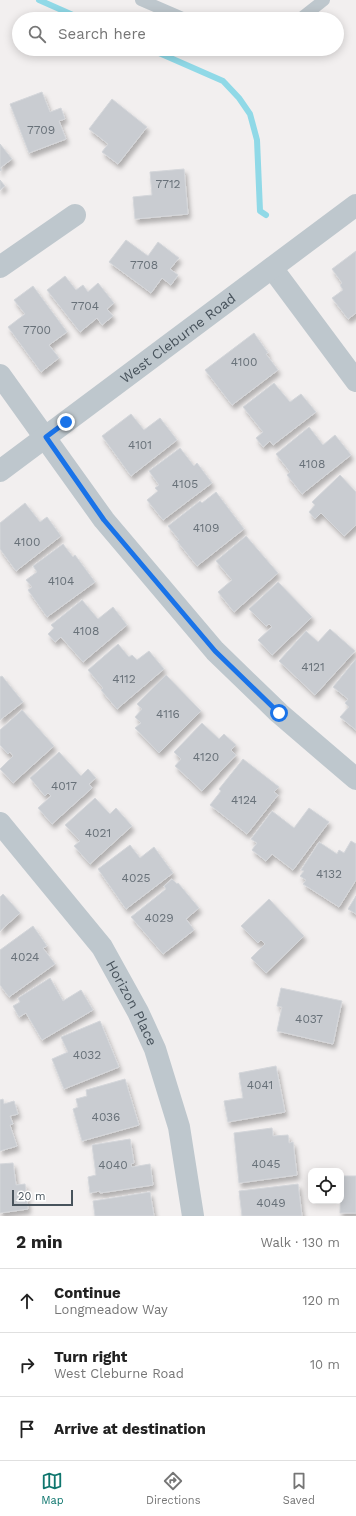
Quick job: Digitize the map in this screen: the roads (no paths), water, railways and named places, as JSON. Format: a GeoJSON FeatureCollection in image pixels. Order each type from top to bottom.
{"type":"FeatureCollection","features":[{"type":"Feature","properties":{"kind":"street","name":"West Cleburne Road"},"geometry":{"type":"LineString","coordinates":[[0,471],[356,205]]}},
{"type":"Feature","properties":{"kind":"street"},"geometry":{"type":"LineString","coordinates":[[0,267],[75,215]]}},
{"type":"Feature","properties":{"kind":"street"},"geometry":{"type":"LineString","coordinates":[[272,268],[356,381]]}},
{"type":"Feature","properties":{"kind":"street"},"geometry":{"type":"LineString","coordinates":[[0,375],[46,437],[104,520],[215,651],[279,713],[356,778]]}},
{"type":"Feature","properties":{"kind":"street","name":"Horizon Place"},"geometry":{"type":"LineString","coordinates":[[0,823],[102,947],[138,1012],[155,1049],[179,1127],[193,1216]]}},
{"type":"Feature","properties":{"kind":"lane"},"geometry":{"type":"LineString","coordinates":[[141,0],[169,12]]}},
{"type":"Feature","properties":{"kind":"lane"},"geometry":{"type":"LineString","coordinates":[[309,12],[324,0]]}},
{"type":"Feature","properties":{"kind":"waterway"},"geometry":{"type":"LineString","coordinates":[[39,0],[66,12]]}},
{"type":"Feature","properties":{"kind":"waterway"},"geometry":{"type":"LineString","coordinates":[[166,56],[223,81],[239,98],[250,114],[257,140],[260,211],[266,215]]}}]}
